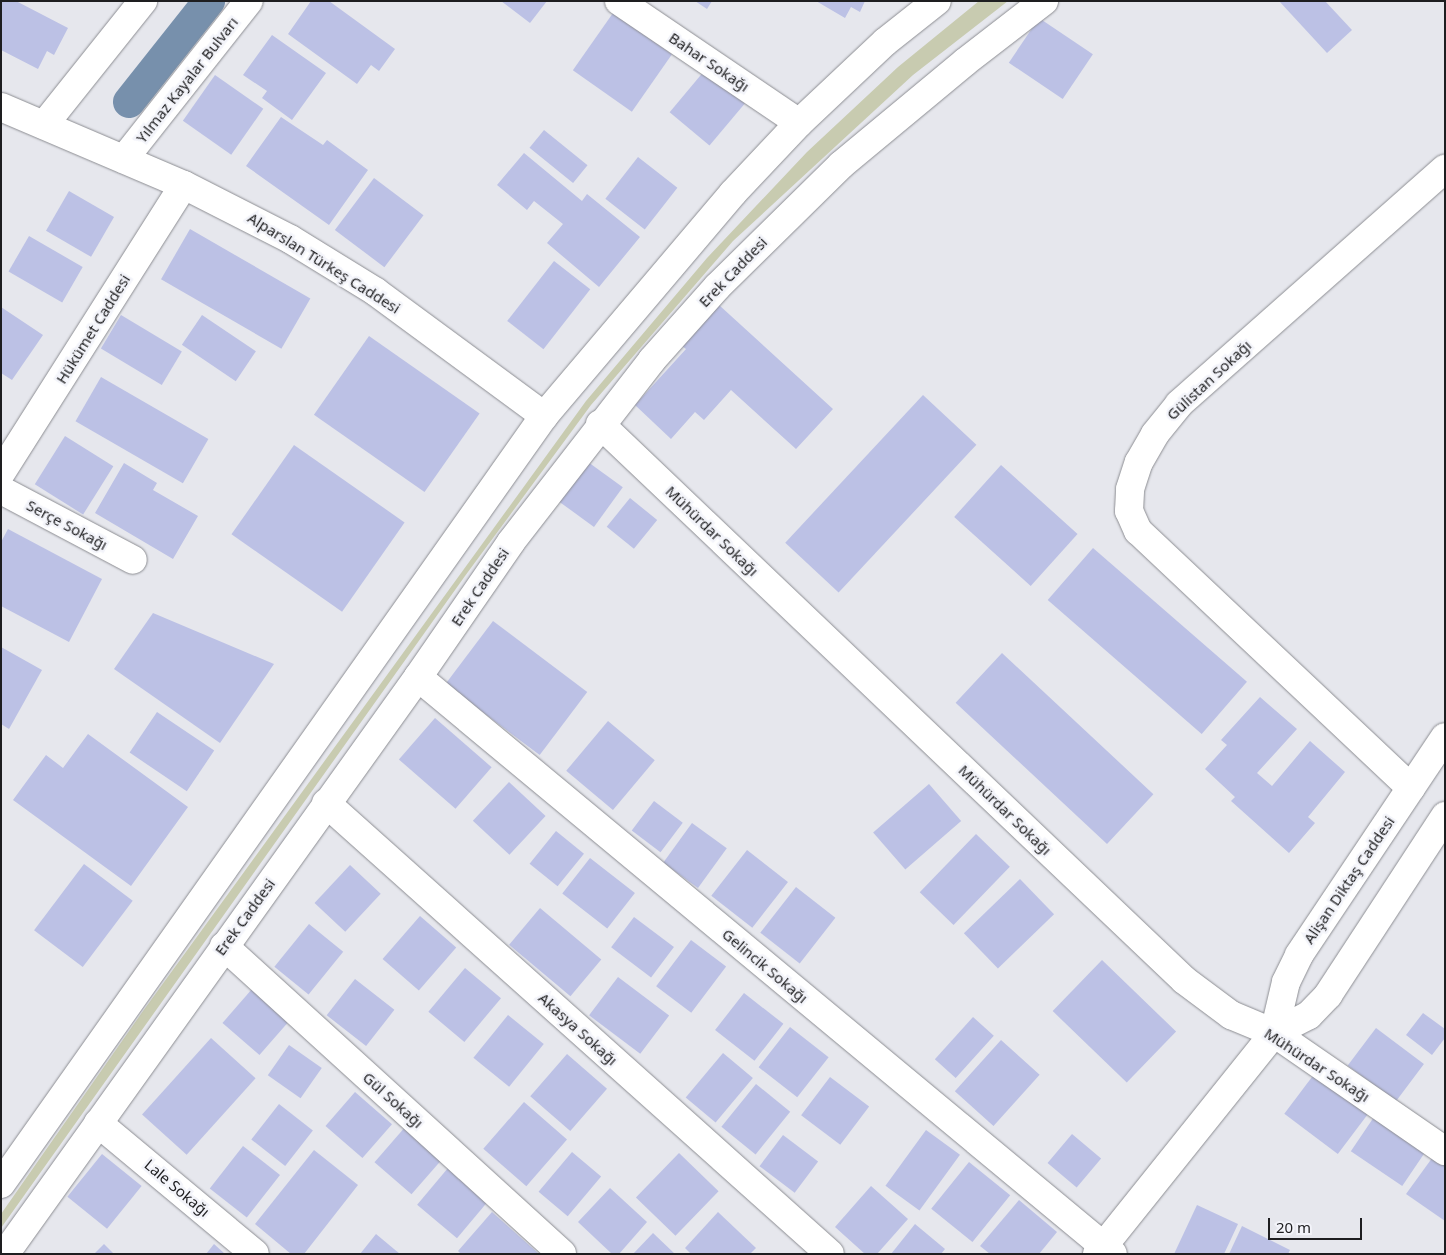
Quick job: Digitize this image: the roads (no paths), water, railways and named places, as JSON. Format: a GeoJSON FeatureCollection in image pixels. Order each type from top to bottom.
{"type":"FeatureCollection","features":[{"type":"Feature","properties":{"kind":"street"},"geometry":{"type":"LineString","coordinates":[[44,125],[143,1]]}},
{"type":"Feature","properties":{"kind":"street","name":"Yılmaz Kayalar Bulvarı"},"geometry":{"type":"LineString","coordinates":[[124,159],[249,1]]}},
{"type":"Feature","properties":{"kind":"street","name":"Bahar Sokağı"},"geometry":{"type":"LineString","coordinates":[[620,1],[799,123]]}},
{"type":"Feature","properties":{"kind":"street"},"geometry":{"type":"LineString","coordinates":[[1,1184],[544,416],[733,193],[799,123],[885,42],[937,1]]}},
{"type":"Feature","properties":{"kind":"street","name":"Erek Caddesi"},"geometry":{"type":"LineString","coordinates":[[4,1254],[418,676],[511,542],[600,424],[716,287],[834,172],[965,62],[1044,1]]}},
{"type":"Feature","properties":{"kind":"street","name":"Alparslan Türkeş Caddesi"},"geometry":{"type":"LineString","coordinates":[[1,107],[184,185],[253,218],[376,292],[544,416]]}},
{"type":"Feature","properties":{"kind":"street","name":"Gülistan Sokağı"},"geometry":{"type":"LineString","coordinates":[[1411,788],[1138,531],[1129,511],[1130,489],[1139,462],[1154,434],[1179,404],[1445,169]]}},
{"type":"Feature","properties":{"kind":"street","name":"Hükümet Caddesi"},"geometry":{"type":"LineString","coordinates":[[1,473],[184,185]]}},
{"type":"Feature","properties":{"kind":"street","name":"Mühürdar Sokağı"},"geometry":{"type":"LineString","coordinates":[[600,424],[1184,980],[1231,1015],[1274,1033],[1445,1151]]}},
{"type":"Feature","properties":{"kind":"street","name":"Serçe Sokağı"},"geometry":{"type":"LineString","coordinates":[[1,490],[133,560]]}},
{"type":"Feature","properties":{"kind":"street","name":"Gelincik Sokağı"},"geometry":{"type":"LineString","coordinates":[[418,676],[1105,1252]]}},
{"type":"Feature","properties":{"kind":"street","name":"Alişan Diktaş Caddesi"},"geometry":{"type":"LineString","coordinates":[[1105,1252],[1274,1033],[1286,982],[1299,955],[1445,737]]}},
{"type":"Feature","properties":{"kind":"street","name":"Akasya Sokağı"},"geometry":{"type":"LineString","coordinates":[[326,803],[830,1254]]}},
{"type":"Feature","properties":{"kind":"street","name":"Alişan Diktaş Caddesi"},"geometry":{"type":"LineString","coordinates":[[1274,1033],[1309,1015],[1328,995],[1445,816]]}},
{"type":"Feature","properties":{"kind":"street","name":"Gül Sokağı"},"geometry":{"type":"LineString","coordinates":[[224,946],[562,1254]]}},
{"type":"Feature","properties":{"kind":"street","name":"Lale Sokağı"},"geometry":{"type":"LineString","coordinates":[[98,1123],[256,1254]]}},
{"type":"Feature","properties":{"kind":"waterway"},"geometry":{"type":"LineString","coordinates":[[129,102],[209,1]]}}]}
